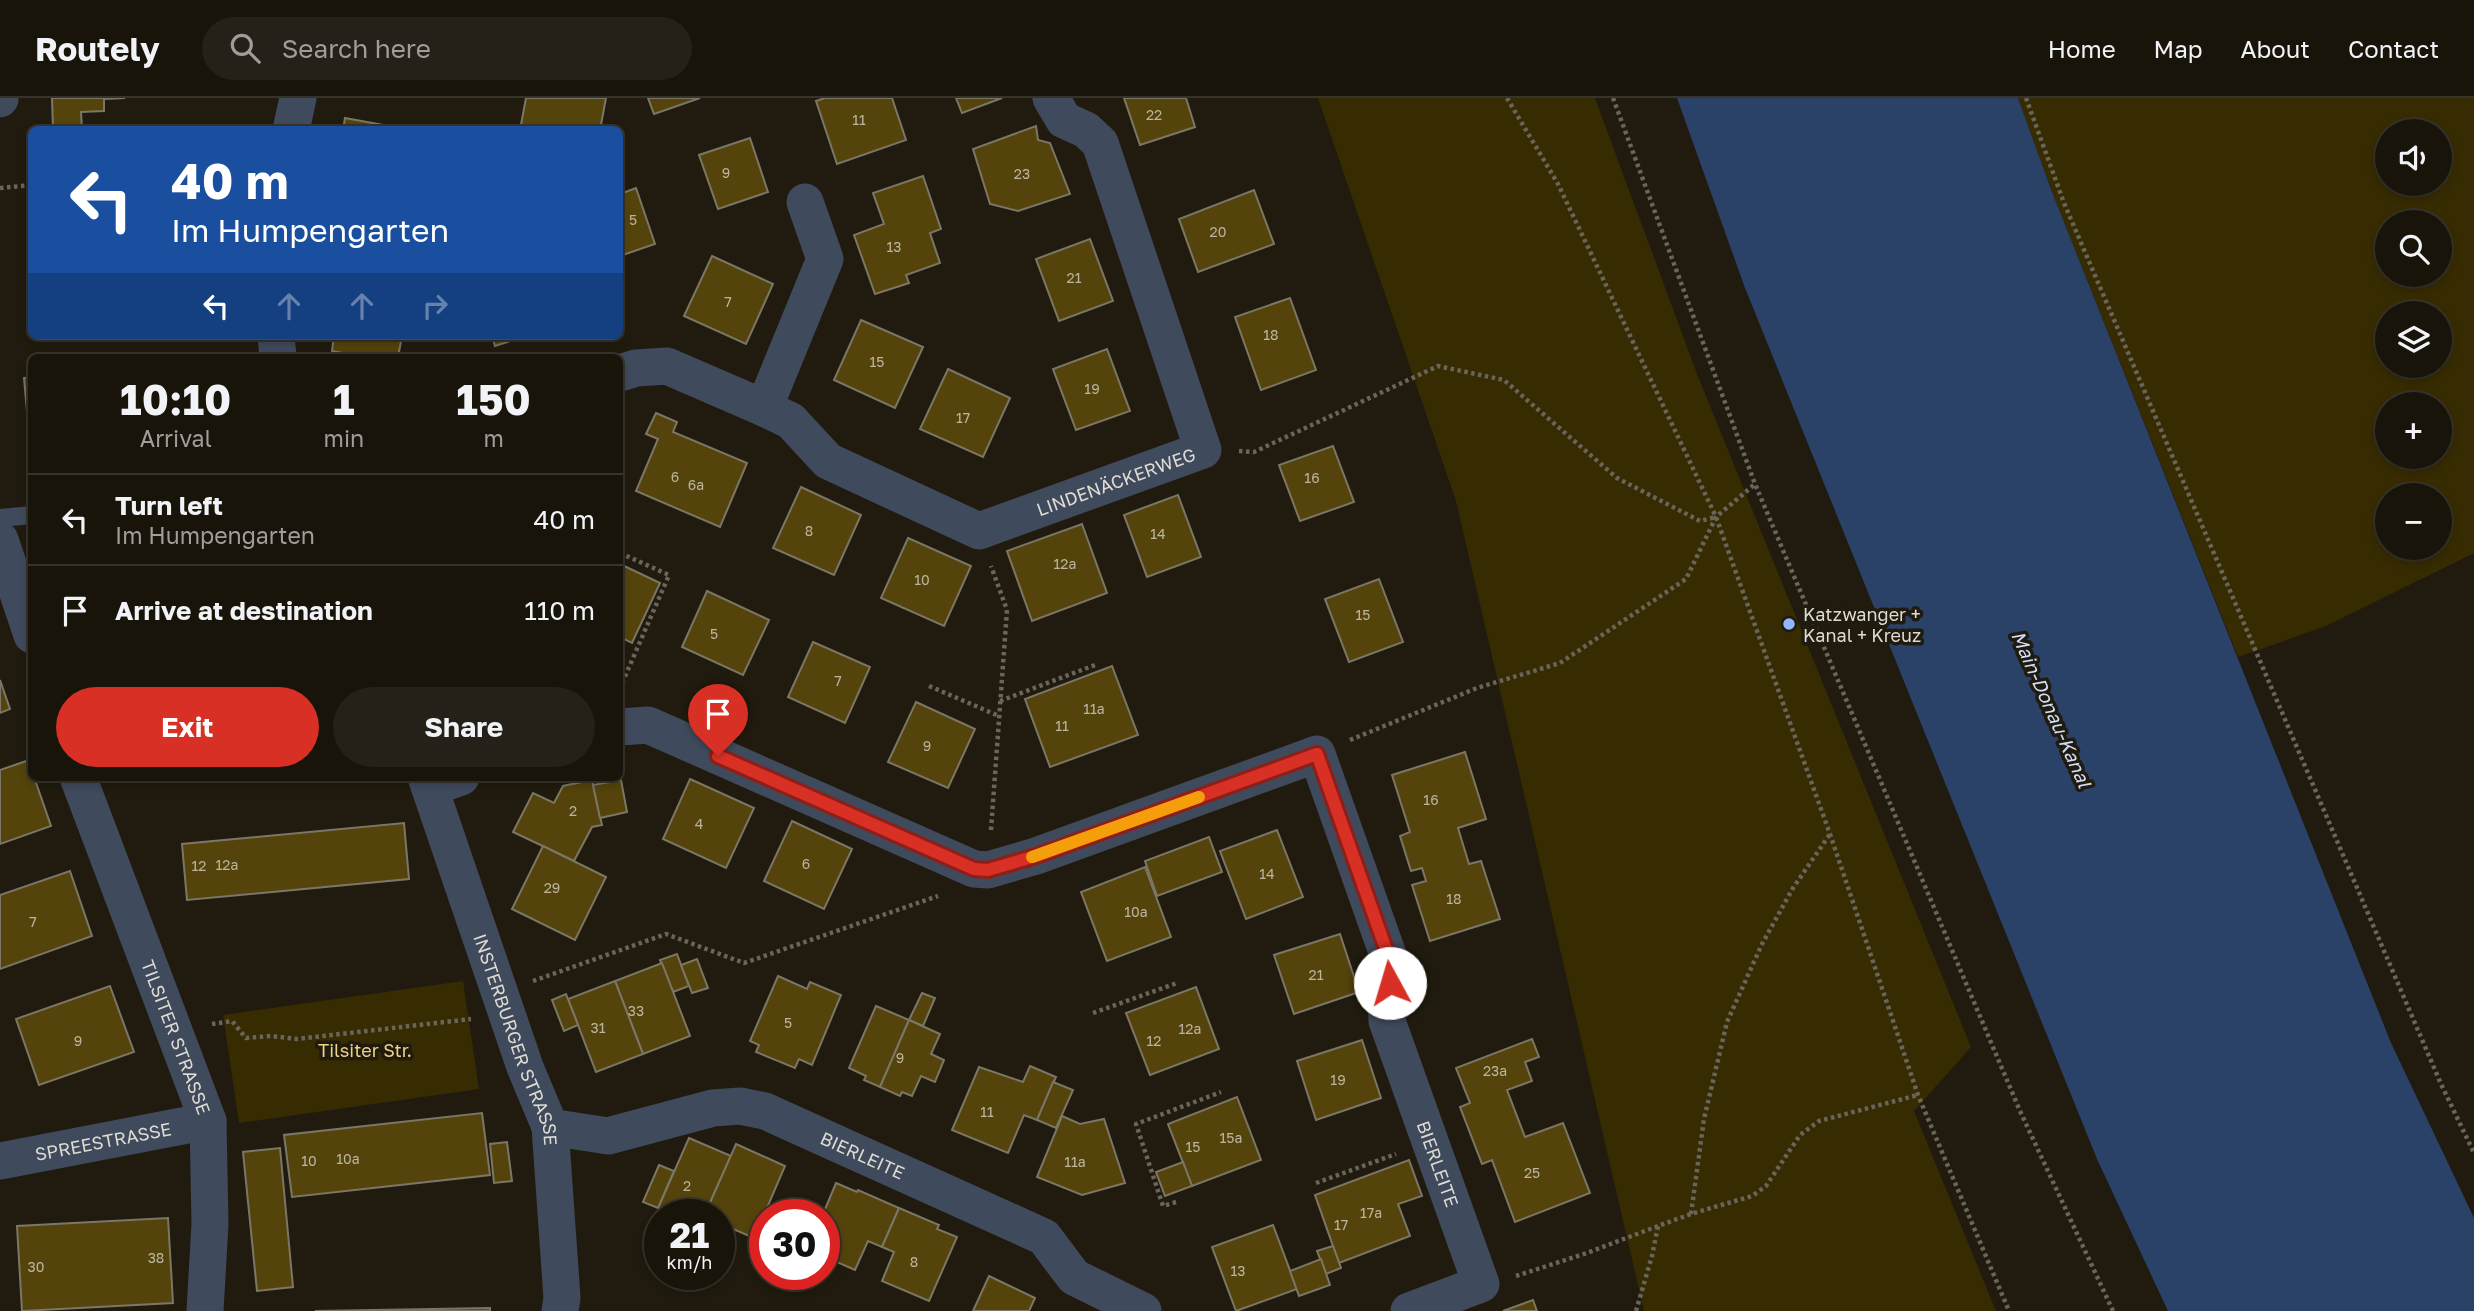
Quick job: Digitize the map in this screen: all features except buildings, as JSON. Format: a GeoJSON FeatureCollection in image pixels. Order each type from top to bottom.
{"type":"FeatureCollection","features":[{"type":"Feature","properties":{"kind":"street"},"geometry":{"type":"LineString","coordinates":[[292,126],[298,98]]}},
{"type":"Feature","properties":{"kind":"street","name":"LINDENÄCKERWEG"},"geometry":{"type":"LineString","coordinates":[[979,531],[1203,450],[1100,143],[1086,130],[1064,120],[1052,101]]}},
{"type":"Feature","properties":{"kind":"street"},"geometry":{"type":"LineString","coordinates":[[764,408],[825,258],[805,202]]}},
{"type":"Feature","properties":{"kind":"street"},"geometry":{"type":"LineString","coordinates":[[623,372],[636,368],[667,366],[764,408],[791,421],[828,461],[979,531]]}},
{"type":"Feature","properties":{"kind":"street"},"geometry":{"type":"LineString","coordinates":[[0,540],[28,623]]}},
{"type":"Feature","properties":{"kind":"street"},"geometry":{"type":"LineString","coordinates":[[623,727],[648,725],[981,869],[1036,856],[1317,754]]}},
{"type":"Feature","properties":{"kind":"street","name":"BIERLEITE"},"geometry":{"type":"LineString","coordinates":[[1317,754],[1393,969],[1386,997],[1387,1021],[1481,1284]]}},
{"type":"Feature","properties":{"kind":"street","name":"TILSITER STRASSE"},"geometry":{"type":"LineString","coordinates":[[80,781],[208,1122],[210,1224],[205,1311]]}},
{"type":"Feature","properties":{"kind":"street","name":"INSTERBURGER STRASSE"},"geometry":{"type":"LineString","coordinates":[[439,781],[503,1004],[550,1127],[562,1298],[560,1311]]}},
{"type":"Feature","properties":{"kind":"street","name":"BIERLEITE"},"geometry":{"type":"LineString","coordinates":[[550,1127],[608,1136],[713,1108],[740,1107],[765,1111],[1044,1237],[1074,1277],[1143,1311]]}},
{"type":"Feature","properties":{"kind":"street","name":"SPREESTRASSE"},"geometry":{"type":"LineString","coordinates":[[0,1160],[208,1122]]}},
{"type":"Feature","properties":{"kind":"street"},"geometry":{"type":"LineString","coordinates":[[1409,1311],[1481,1284]]}},
{"type":"Feature","properties":{"kind":"lane"},"geometry":{"type":"LineString","coordinates":[[0,518],[28,515]]}},
{"type":"Feature","properties":{"kind":"path"},"geometry":{"type":"LineString","coordinates":[[1507,98],[1559,184],[1716,517],[1830,834],[1918,1096],[2009,1311]]}},
{"type":"Feature","properties":{"kind":"path"},"geometry":{"type":"LineString","coordinates":[[1613,98],[1755,484],[2020,1111],[2113,1311]]}},
{"type":"Feature","properties":{"kind":"path"},"geometry":{"type":"LineString","coordinates":[[2026,98],[2064,203],[2436,1071],[2474,1153]]}},
{"type":"Feature","properties":{"kind":"path"},"geometry":{"type":"LineString","coordinates":[[0,188],[28,185]]}},
{"type":"Feature","properties":{"kind":"path"},"geometry":{"type":"LineString","coordinates":[[1203,450],[1254,452],[1438,366],[1504,380],[1617,478],[1700,521],[1716,517]]}},
{"type":"Feature","properties":{"kind":"path"},"geometry":{"type":"LineString","coordinates":[[1317,754],[1477,688],[1560,663],[1686,579],[1716,517],[1755,484]]}},
{"type":"Feature","properties":{"kind":"path"},"geometry":{"type":"LineString","coordinates":[[246,1038],[271,1036],[297,1040],[503,1004],[666,934],[744,963],[951,892],[981,869],[999,716],[1007,610],[979,531]]}},
{"type":"Feature","properties":{"kind":"path"},"geometry":{"type":"LineString","coordinates":[[623,554],[668,575],[623,681]]}},
{"type":"Feature","properties":{"kind":"path"},"geometry":{"type":"LineString","coordinates":[[1000,701],[1095,665]]}},
{"type":"Feature","properties":{"kind":"path"},"geometry":{"type":"LineString","coordinates":[[929,686],[999,716]]}},
{"type":"Feature","properties":{"kind":"path"},"geometry":{"type":"LineString","coordinates":[[1691,1214],[1704,1119],[1727,1022],[1793,888],[1830,834]]}},
{"type":"Feature","properties":{"kind":"path"},"geometry":{"type":"LineString","coordinates":[[1093,1013],[1177,983]]}},
{"type":"Feature","properties":{"kind":"path"},"geometry":{"type":"LineString","coordinates":[[1176,1202],[1163,1206],[1136,1124],[1221,1092]]}},
{"type":"Feature","properties":{"kind":"path"},"geometry":{"type":"LineString","coordinates":[[1481,1284],[1520,1276],[1691,1214],[1752,1196],[1766,1186],[1800,1135],[1819,1121],[1918,1096]]}},
{"type":"Feature","properties":{"kind":"path"},"geometry":{"type":"LineString","coordinates":[[1316,1183],[1430,1142]]}},
{"type":"Feature","properties":{"kind":"path"},"geometry":{"type":"LineString","coordinates":[[1636,1311],[1658,1226]]}},
{"type":"Feature","properties":{"kind":"green space"},"geometry":{"type":"Polygon","coordinates":[[[1318,98],[1595,98],[1697,374],[1971,1047],[1914,1111],[1996,1311],[1644,1311],[1456,501],[1318,98]]]}},
{"type":"Feature","properties":{"kind":"green space"},"geometry":{"type":"Polygon","coordinates":[[[2018,98],[2474,98],[2474,553],[2326,626],[2238,657],[2052,192],[2018,98]]]}},
{"type":"Feature","properties":{"kind":"green space","name":"Tilsiter Str."},"geometry":{"type":"Polygon","coordinates":[[[463,981],[479,1089],[239,1123],[223,1015],[463,981]]]}},
{"type":"Feature","properties":{"kind":"water","name":"Main-Donau-Kanal"},"geometry":{"type":"Polygon","coordinates":[[[1677,98],[2018,98],[2052,192],[2391,1043],[2474,1218],[2474,1311],[2168,1311],[2097,1159],[1745,288],[1677,98]]]}},
{"type":"Feature","properties":{"kind":"slow traffic"},"geometry":{"type":"LineString","coordinates":[[1032,857],[1199,797]]}},
{"type":"Feature","properties":{"kind":"place","name":"Katzwanger + Kanal + Kreuz"},"geometry":{"type":"Point","coordinates":[1789,624]}},
{"type":"Feature","properties":{"kind":"route"},"geometry":{"type":"LineString","coordinates":[[718,756],[974,869],[988,870],[1036,856],[1317,754],[1393,969],[1390,983]]}}]}
